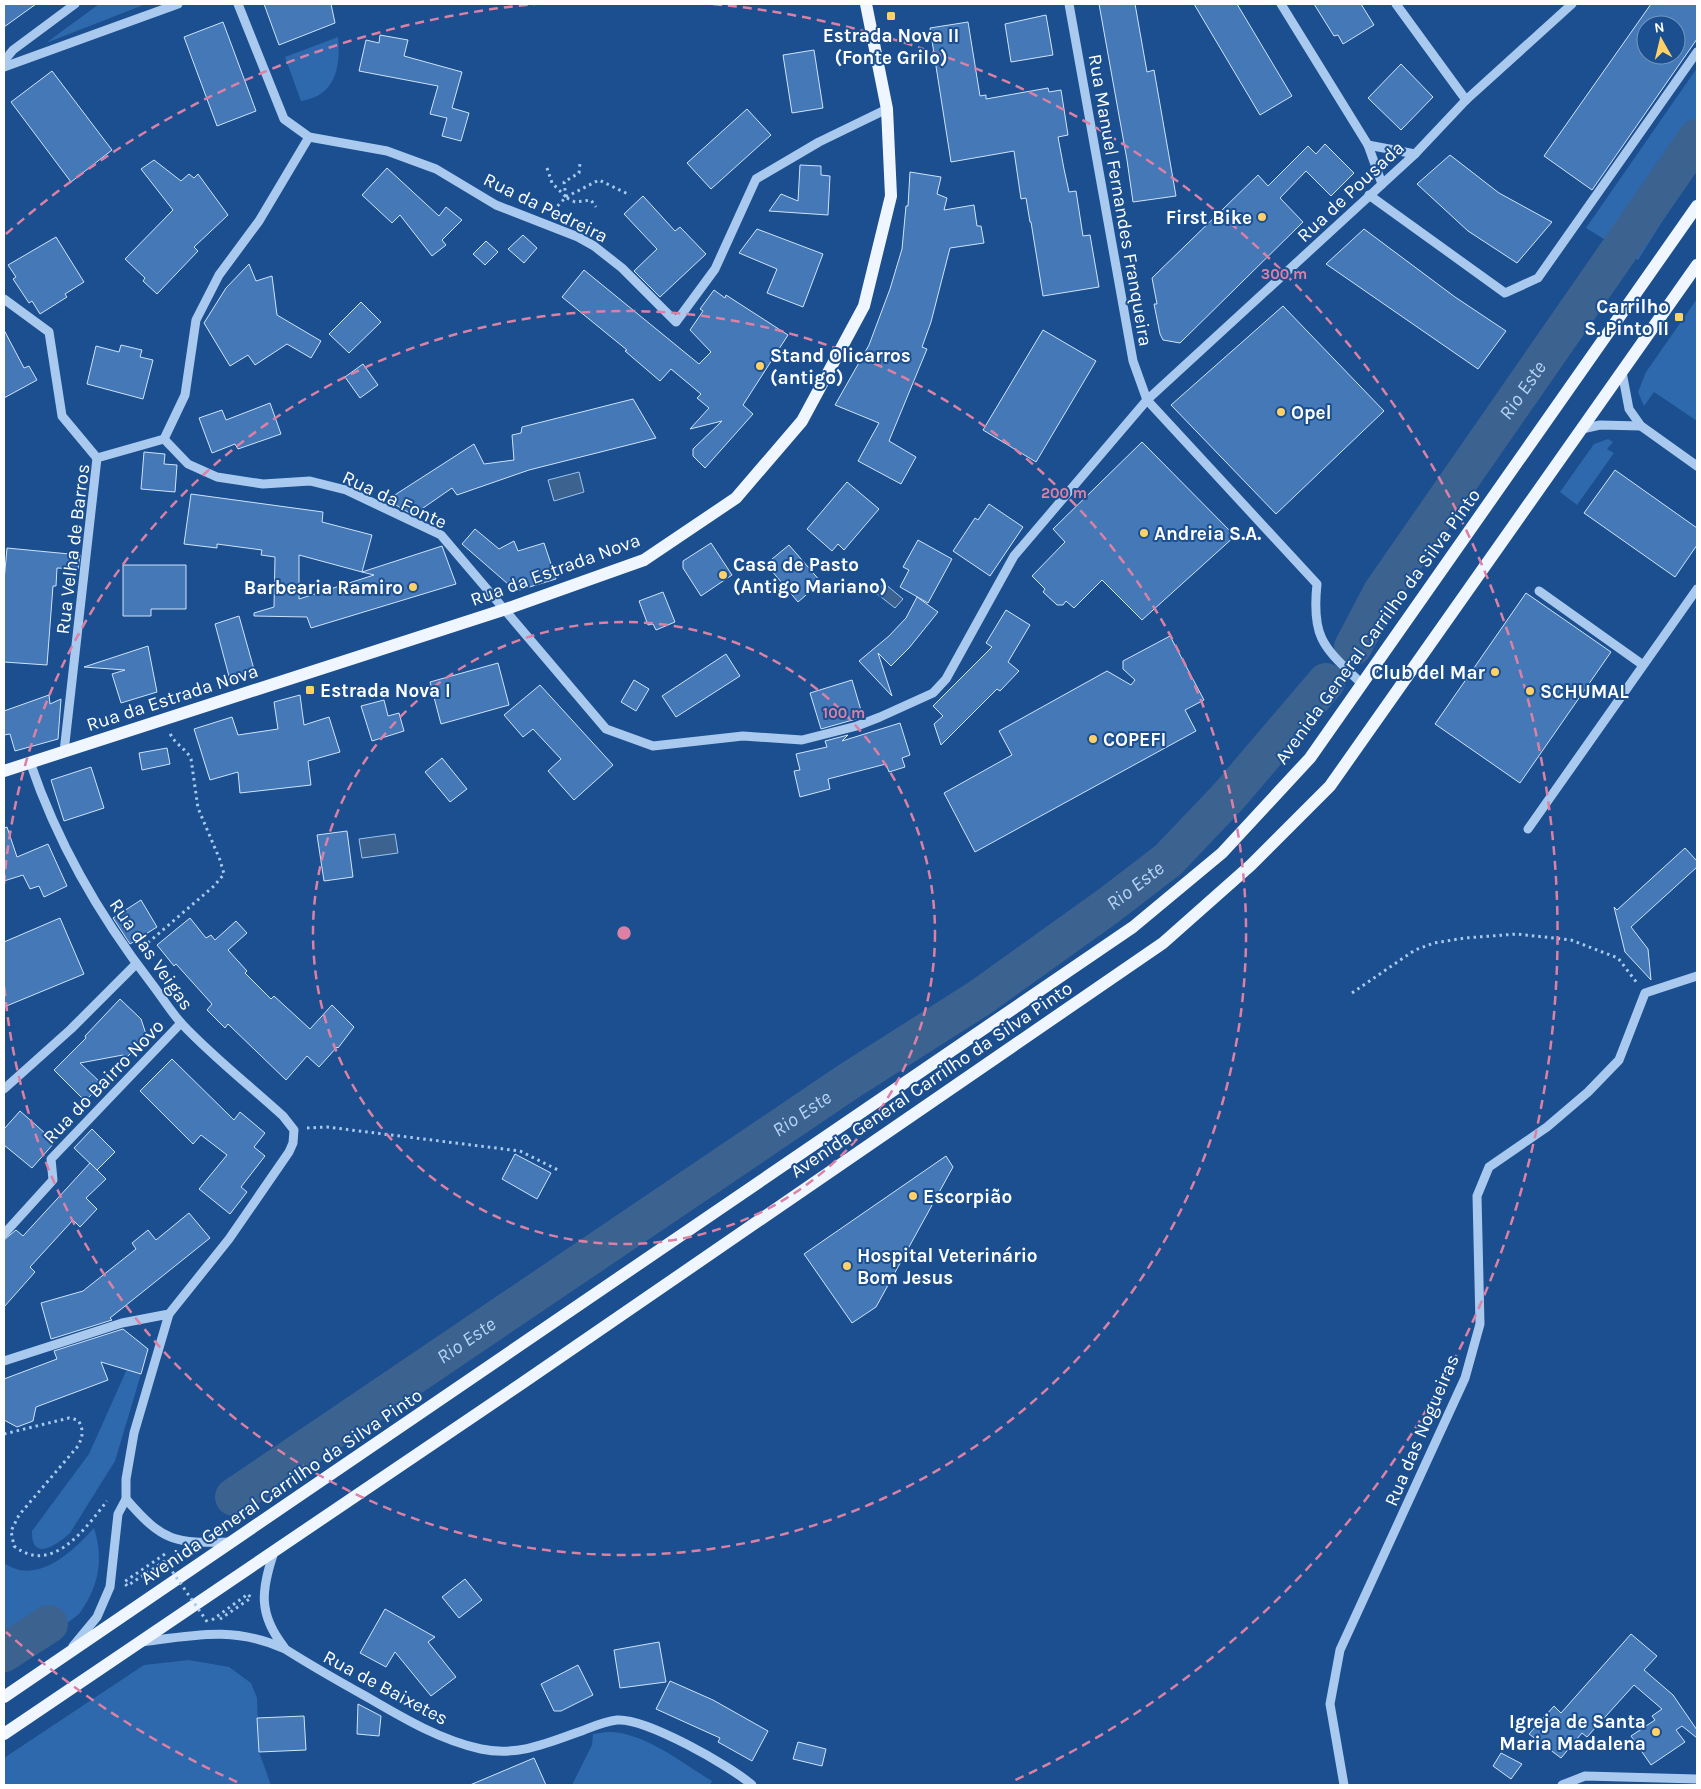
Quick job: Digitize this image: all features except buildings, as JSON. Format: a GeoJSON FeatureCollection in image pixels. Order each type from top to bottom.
{"type":"FeatureCollection","features":[{"type":"Feature","properties":{"kind":"main road","name":"Rua da Estrada Nova"},"geometry":{"type":"LineString","coordinates":[[4,771],[506,610],[644,560],[736,498],[802,421],[864,306],[892,196],[887,109],[866,4]]}},
{"type":"Feature","properties":{"kind":"main road","name":"Avenida General Carrilho da Silva Pinto"},"geometry":{"type":"LineString","coordinates":[[4,1697],[1133,927],[1222,853],[1310,758],[1697,206]]}},
{"type":"Feature","properties":{"kind":"main road","name":"Avenida General Carrilho da Silva Pinto"},"geometry":{"type":"LineString","coordinates":[[4,1734],[274,1552],[1163,943],[1252,865],[1330,786],[1697,265]]}},
{"type":"Feature","properties":{"kind":"street"},"geometry":{"type":"LineString","coordinates":[[4,61],[13,50],[75,4]]}},
{"type":"Feature","properties":{"kind":"street"},"geometry":{"type":"LineString","coordinates":[[4,66],[175,4]]}},
{"type":"Feature","properties":{"kind":"street"},"geometry":{"type":"LineString","coordinates":[[164,440],[185,395],[196,320],[219,276],[259,221],[310,137],[284,119],[238,4]]}},
{"type":"Feature","properties":{"kind":"street","name":"Rua Manuel Fernandes Franqueira"},"geometry":{"type":"LineString","coordinates":[[1069,4],[1133,360],[1147,400]]}},
{"type":"Feature","properties":{"kind":"street"},"geometry":{"type":"LineString","coordinates":[[1281,4],[1368,145],[1382,184]]}},
{"type":"Feature","properties":{"kind":"street"},"geometry":{"type":"LineString","coordinates":[[1396,4],[1466,100]]}},
{"type":"Feature","properties":{"kind":"street","name":"Rua de Pousada"},"geometry":{"type":"LineString","coordinates":[[506,610],[606,729],[653,746],[743,736],[802,740],[857,726],[933,694],[946,679],[1014,556],[1147,400],[1415,154],[1466,100],[1572,4]]}},
{"type":"Feature","properties":{"kind":"street"},"geometry":{"type":"LineString","coordinates":[[1370,195],[1505,293],[1538,278],[1697,52]]}},
{"type":"Feature","properties":{"kind":"street","name":"Rua da Pedreira"},"geometry":{"type":"LineString","coordinates":[[310,137],[362,146],[414,160],[450,176],[496,205],[578,237],[608,257],[676,322],[715,269],[756,179],[819,142],[887,109]]}},
{"type":"Feature","properties":{"kind":"street"},"geometry":{"type":"LineString","coordinates":[[1368,145],[1415,154]]}},
{"type":"Feature","properties":{"kind":"street"},"geometry":{"type":"LineString","coordinates":[[4,299],[49,332],[62,416],[97,458]]}},
{"type":"Feature","properties":{"kind":"street"},"geometry":{"type":"LineString","coordinates":[[1622,372],[1629,409],[1640,426],[1697,466]]}},
{"type":"Feature","properties":{"kind":"street"},"geometry":{"type":"LineString","coordinates":[[1147,400],[1317,584],[1314,610],[1319,635],[1327,651],[1362,684]]}},
{"type":"Feature","properties":{"kind":"street"},"geometry":{"type":"LineString","coordinates":[[1582,428],[1610,424],[1640,426]]}},
{"type":"Feature","properties":{"kind":"street","name":"Rua da Fonte"},"geometry":{"type":"LineString","coordinates":[[164,440],[188,464],[217,477],[263,484],[310,481],[346,490],[441,534],[506,610]]}},
{"type":"Feature","properties":{"kind":"street","name":"Rua Velha de Barros"},"geometry":{"type":"LineString","coordinates":[[64,752],[97,458],[164,440]]}},
{"type":"Feature","properties":{"kind":"street"},"geometry":{"type":"LineString","coordinates":[[1528,829],[1697,589]]}},
{"type":"Feature","properties":{"kind":"street"},"geometry":{"type":"LineString","coordinates":[[1539,591],[1643,665]]}},
{"type":"Feature","properties":{"kind":"street","name":"Rua das Veigas"},"geometry":{"type":"LineString","coordinates":[[30,762],[50,814],[107,922],[130,956],[181,1023],[283,1116],[294,1130]]}},
{"type":"Feature","properties":{"kind":"street"},"geometry":{"type":"LineString","coordinates":[[4,1089],[71,1029],[136,964]]}},
{"type":"Feature","properties":{"kind":"street"},"geometry":{"type":"LineString","coordinates":[[1645,993],[1697,976]]}},
{"type":"Feature","properties":{"kind":"street","name":"Rua das Nogueiras"},"geometry":{"type":"LineString","coordinates":[[1344,1785],[1330,1704],[1340,1650],[1464,1378],[1480,1324],[1477,1205],[1480,1189],[1488,1167],[1547,1127],[1588,1092],[1619,1060],[1645,993]]}},
{"type":"Feature","properties":{"kind":"street","name":"Rua do Bairro Novo"},"geometry":{"type":"LineString","coordinates":[[4,1234],[53,1180],[51,1159],[181,1023]]}},
{"type":"Feature","properties":{"kind":"street"},"geometry":{"type":"LineString","coordinates":[[65,1655],[97,1618],[106,1600],[114,1570],[118,1514],[126,1499],[126,1479],[134,1433],[169,1314],[229,1239],[284,1160],[293,1143],[294,1130]]}},
{"type":"Feature","properties":{"kind":"street"},"geometry":{"type":"LineString","coordinates":[[4,1360],[122,1323],[169,1314]]}},
{"type":"Feature","properties":{"kind":"street"},"geometry":{"type":"LineString","coordinates":[[126,1499],[150,1526],[175,1540],[231,1542]]}},
{"type":"Feature","properties":{"kind":"street","name":"Rua de Baixetes"},"geometry":{"type":"LineString","coordinates":[[274,1552],[265,1578],[263,1601],[272,1632],[285,1649]]}},
{"type":"Feature","properties":{"kind":"street","name":"Rua de Baixetes"},"geometry":{"type":"LineString","coordinates":[[137,1643],[224,1634],[263,1639],[285,1649],[414,1725],[457,1742],[498,1751],[530,1749],[601,1724],[616,1720],[633,1721],[652,1728],[710,1759],[752,1785]]}},
{"type":"Feature","properties":{"kind":"street"},"geometry":{"type":"LineString","coordinates":[[1562,1785],[1585,1776],[1697,1779]]}},
{"type":"Feature","properties":{"kind":"path"},"geometry":{"type":"LineString","coordinates":[[566,197],[564,182],[579,173],[580,163]]}},
{"type":"Feature","properties":{"kind":"path"},"geometry":{"type":"LineString","coordinates":[[547,168],[552,183],[566,197],[575,202],[590,200],[596,207]]}},
{"type":"Feature","properties":{"kind":"path"},"geometry":{"type":"LineString","coordinates":[[543,223],[548,214],[566,197],[599,180],[630,195]]}},
{"type":"Feature","properties":{"kind":"path"},"geometry":{"type":"LineString","coordinates":[[130,956],[151,941],[182,911],[214,886],[224,874],[198,808],[191,759],[188,752],[172,738],[165,719]]}},
{"type":"Feature","properties":{"kind":"path"},"geometry":{"type":"LineString","coordinates":[[1352,992],[1415,950],[1434,942],[1517,934],[1571,940],[1618,958],[1645,993]]}},
{"type":"Feature","properties":{"kind":"path"},"geometry":{"type":"LineString","coordinates":[[294,1130],[327,1127],[520,1151],[558,1170]]}},
{"type":"Feature","properties":{"kind":"path"},"geometry":{"type":"LineString","coordinates":[[4,1434],[69,1418],[78,1420],[83,1428],[78,1446],[20,1515],[11,1531],[14,1546],[25,1555],[43,1556],[62,1549],[89,1524],[126,1479]]}},
{"type":"Feature","properties":{"kind":"path"},"geometry":{"type":"LineString","coordinates":[[164,1555],[124,1582],[127,1586],[165,1561],[208,1623],[248,1594],[251,1598],[220,1619]]}},
{"type":"Feature","properties":{"kind":"shaded area"},"geometry":{"type":"Polygon","coordinates":[[[99,4],[146,4],[46,43],[99,4]]]}},
{"type":"Feature","properties":{"kind":"shaded area"},"geometry":{"type":"Polygon","coordinates":[[[338,37],[337,70],[333,79],[322,93],[301,101],[285,57],[338,37]]]}},
{"type":"Feature","properties":{"kind":"shaded area"},"geometry":{"type":"Polygon","coordinates":[[[1697,68],[1697,166],[1638,260],[1586,228],[1697,68]]]}},
{"type":"Feature","properties":{"kind":"shaded area"},"geometry":{"type":"Polygon","coordinates":[[[1697,299],[1697,421],[1654,392],[1644,406],[1638,392],[1646,372],[1697,299]]]}},
{"type":"Feature","properties":{"kind":"shaded area"},"geometry":{"type":"Polygon","coordinates":[[[1608,439],[1613,442],[1607,449],[1614,453],[1577,505],[1560,492],[1594,444],[1608,439]]]}},
{"type":"Feature","properties":{"kind":"shaded area"},"geometry":{"type":"Polygon","coordinates":[[[579,472],[584,492],[554,501],[548,480],[579,472]]]}},
{"type":"Feature","properties":{"kind":"shaded area"},"geometry":{"type":"Polygon","coordinates":[[[884,583],[903,599],[895,608],[876,593],[884,583]]]}},
{"type":"Feature","properties":{"kind":"shaded area"},"geometry":{"type":"Polygon","coordinates":[[[395,834],[398,853],[362,858],[359,839],[395,834]]]}},
{"type":"Feature","properties":{"kind":"shaded area"},"geometry":{"type":"Polygon","coordinates":[[[127,1369],[141,1374],[115,1461],[70,1533],[58,1543],[40,1549],[33,1541],[32,1531],[89,1454],[127,1369]]]}},
{"type":"Feature","properties":{"kind":"shaded area"},"geometry":{"type":"Polygon","coordinates":[[[94,1528],[99,1551],[98,1572],[86,1604],[79,1614],[4,1672],[4,1563],[16,1569],[29,1571],[41,1568],[65,1556],[94,1528]]]}},
{"type":"Feature","properties":{"kind":"shaded area"},"geometry":{"type":"Polygon","coordinates":[[[189,1660],[229,1667],[251,1683],[257,1698],[259,1752],[271,1785],[4,1785],[4,1758],[144,1665],[189,1660]]]}},
{"type":"Feature","properties":{"kind":"shaded area"},"geometry":{"type":"Polygon","coordinates":[[[621,1733],[648,1742],[712,1781],[710,1785],[572,1785],[592,1745],[593,1734],[621,1733]]]}},
{"type":"Feature","properties":{"kind":"waterway","name":"Rio Este"},"geometry":{"type":"LineString","coordinates":[[1353,647],[1382,592],[1697,138]]}},
{"type":"Feature","properties":{"kind":"waterway","name":"Rio Este"},"geometry":{"type":"LineString","coordinates":[[234,1497],[849,1081],[981,997],[1108,906],[1168,860],[1228,797],[1326,682]]}},
{"type":"Feature","properties":{"kind":"waterway","name":"Rio Este"},"geometry":{"type":"LineString","coordinates":[[4,1653],[49,1624]]}},
{"type":"Feature","properties":{"kind":"place","name":"Estrada Nova II (Fonte Grilo)"},"geometry":{"type":"Point","coordinates":[891,16]}},
{"type":"Feature","properties":{"kind":"place","name":"First Bike"},"geometry":{"type":"Point","coordinates":[1262,217]}},
{"type":"Feature","properties":{"kind":"place","name":"Carrilho S. Pinto II"},"geometry":{"type":"Point","coordinates":[1679,317]}},
{"type":"Feature","properties":{"kind":"place","name":"Stand Olicarros (antigo)"},"geometry":{"type":"Point","coordinates":[760,366]}},
{"type":"Feature","properties":{"kind":"place","name":"Opel"},"geometry":{"type":"Point","coordinates":[1281,412]}},
{"type":"Feature","properties":{"kind":"place","name":"Andreia S.A."},"geometry":{"type":"Point","coordinates":[1144,533]}},
{"type":"Feature","properties":{"kind":"place","name":"Casa de Pasto (Antigo Mariano)"},"geometry":{"type":"Point","coordinates":[723,575]}},
{"type":"Feature","properties":{"kind":"place","name":"Barbearia Ramiro"},"geometry":{"type":"Point","coordinates":[413,587]}},
{"type":"Feature","properties":{"kind":"place","name":"Club del Mar"},"geometry":{"type":"Point","coordinates":[1495,672]}},
{"type":"Feature","properties":{"kind":"place","name":"Estrada Nova I"},"geometry":{"type":"Point","coordinates":[310,690]}},
{"type":"Feature","properties":{"kind":"place","name":"SCHUMAL"},"geometry":{"type":"Point","coordinates":[1530,691]}},
{"type":"Feature","properties":{"kind":"place","name":"COPEFI"},"geometry":{"type":"Point","coordinates":[1093,739]}},
{"type":"Feature","properties":{"kind":"place","name":"Escorpião"},"geometry":{"type":"Point","coordinates":[913,1196]}},
{"type":"Feature","properties":{"kind":"place","name":"Hospital Veterinário Bom Jesus"},"geometry":{"type":"Point","coordinates":[847,1266]}},
{"type":"Feature","properties":{"kind":"place","name":"Igreja de Santa Maria Madalena"},"geometry":{"type":"Point","coordinates":[1656,1732]}}]}
